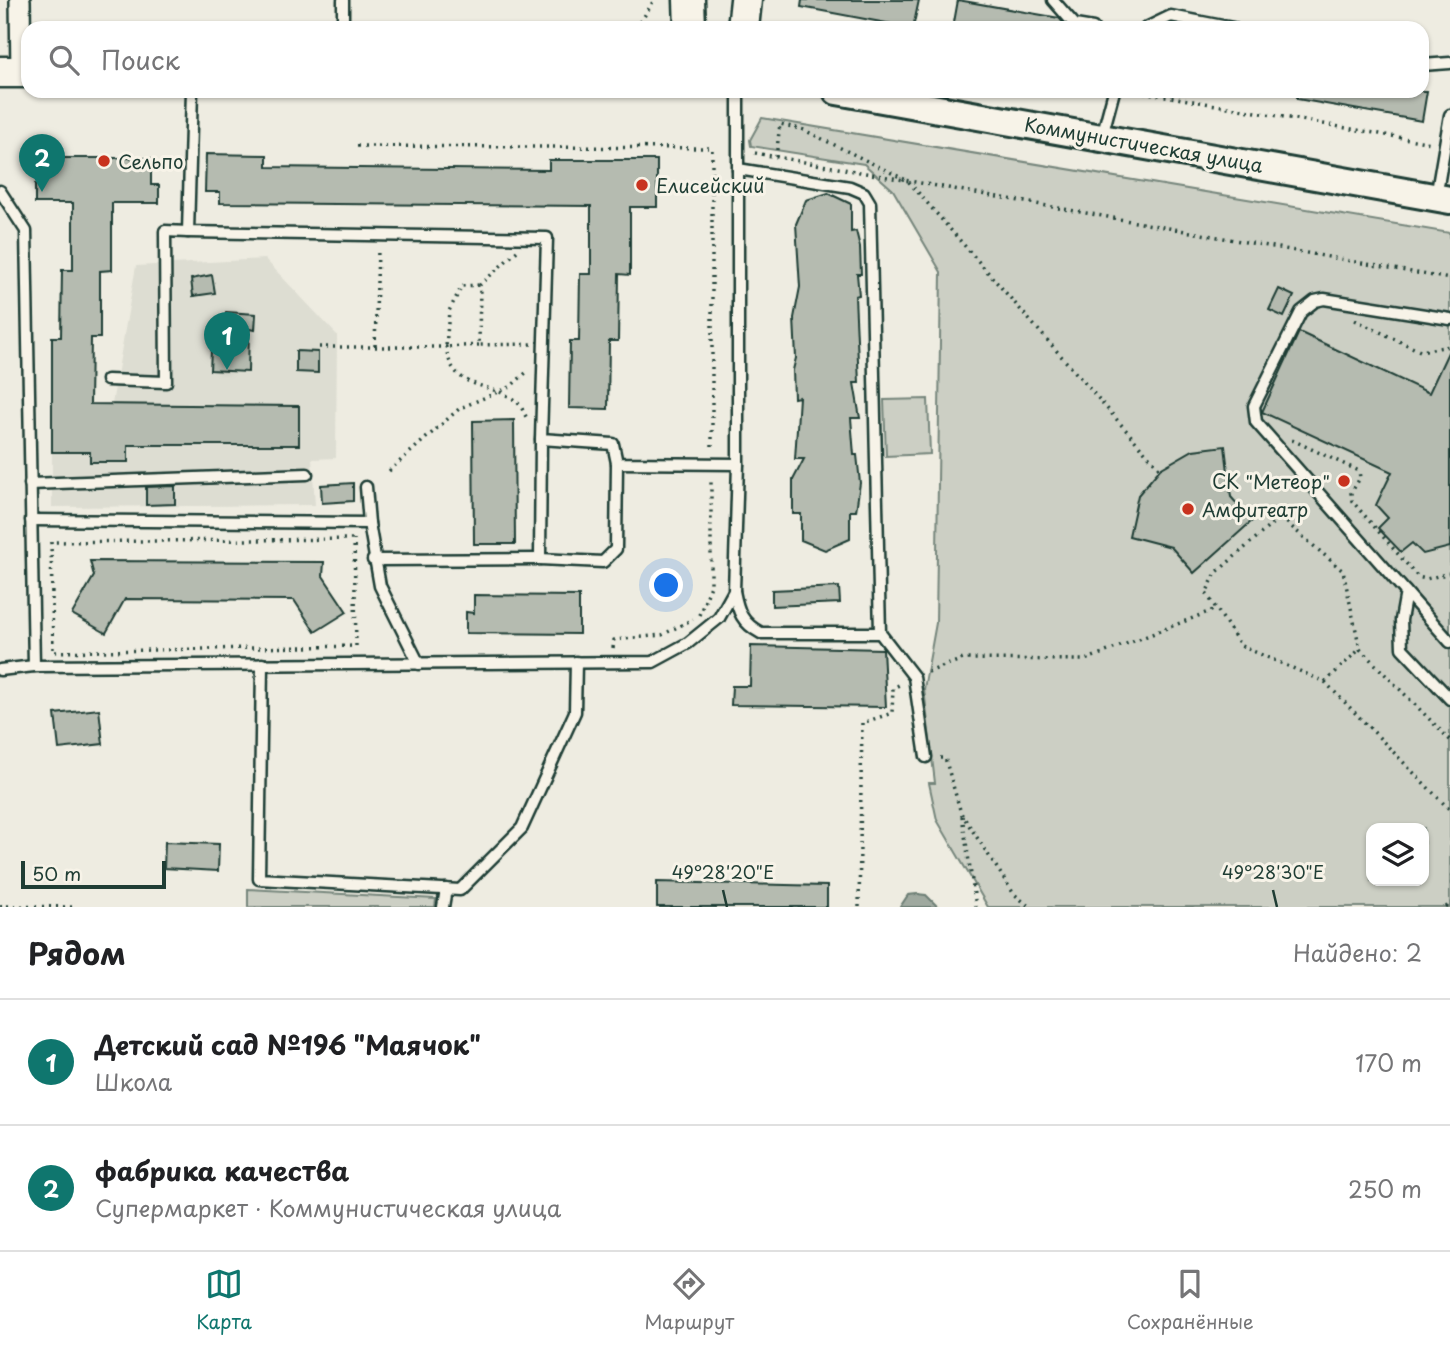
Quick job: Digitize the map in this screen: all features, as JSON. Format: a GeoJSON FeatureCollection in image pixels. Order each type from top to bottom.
{"type":"FeatureCollection","features":[{"type":"Feature","properties":{"kind":"main road"},"geometry":{"type":"LineString","coordinates":[[689,0],[690,21]]}},
{"type":"Feature","properties":{"kind":"main road"},"geometry":{"type":"LineString","coordinates":[[744,21],[746,0]]}},
{"type":"Feature","properties":{"kind":"main road","name":"Коммунистическая улица"},"geometry":{"type":"LineString","coordinates":[[879,98],[1443,199]]}},
{"type":"Feature","properties":{"kind":"street"},"geometry":{"type":"LineString","coordinates":[[16,72],[20,0]]}},
{"type":"Feature","properties":{"kind":"lane"},"geometry":{"type":"LineString","coordinates":[[343,0],[343,21]]}},
{"type":"Feature","properties":{"kind":"lane"},"geometry":{"type":"LineString","coordinates":[[1053,0],[1072,21]]}},
{"type":"Feature","properties":{"kind":"lane"},"geometry":{"type":"LineString","coordinates":[[1161,21],[1171,16],[1197,21]]}},
{"type":"Feature","properties":{"kind":"lane"},"geometry":{"type":"LineString","coordinates":[[1429,65],[1450,64]]}},
{"type":"Feature","properties":{"kind":"lane"},"geometry":{"type":"LineString","coordinates":[[188,232],[191,98]]}},
{"type":"Feature","properties":{"kind":"lane"},"geometry":{"type":"LineString","coordinates":[[738,98],[738,464],[734,591],[738,612],[746,626],[761,634],[880,633]]}},
{"type":"Feature","properties":{"kind":"lane"},"geometry":{"type":"LineString","coordinates":[[1102,136],[1112,98]]}},
{"type":"Feature","properties":{"kind":"lane"},"geometry":{"type":"LineString","coordinates":[[1443,199],[1445,145],[1450,115]]}},
{"type":"Feature","properties":{"kind":"lane"},"geometry":{"type":"LineString","coordinates":[[738,169],[850,187],[863,193],[870,204],[880,633],[914,677],[926,757]]}},
{"type":"Feature","properties":{"kind":"lane"},"geometry":{"type":"LineString","coordinates":[[0,191],[26,231],[34,666]]}},
{"type":"Feature","properties":{"kind":"lane"},"geometry":{"type":"LineString","coordinates":[[107,380],[166,382],[165,231],[547,238],[540,559]]}},
{"type":"Feature","properties":{"kind":"lane"},"geometry":{"type":"LineString","coordinates":[[1450,320],[1324,299],[1315,300],[1301,312],[1254,406],[1256,422],[1450,642]]}},
{"type":"Feature","properties":{"kind":"lane"},"geometry":{"type":"LineString","coordinates":[[373,560],[540,559],[603,562],[616,549],[617,463],[613,444],[541,439]]}},
{"type":"Feature","properties":{"kind":"lane"},"geometry":{"type":"LineString","coordinates":[[617,463],[738,464]]}},
{"type":"Feature","properties":{"kind":"lane"},"geometry":{"type":"LineString","coordinates":[[30,484],[307,474]]}},
{"type":"Feature","properties":{"kind":"lane"},"geometry":{"type":"LineString","coordinates":[[366,487],[373,560],[380,586],[419,664]]}},
{"type":"Feature","properties":{"kind":"lane"},"geometry":{"type":"LineString","coordinates":[[31,520],[369,523]]}},
{"type":"Feature","properties":{"kind":"lane"},"geometry":{"type":"LineString","coordinates":[[0,670],[34,666],[653,662],[688,643],[719,618],[734,591]]}},
{"type":"Feature","properties":{"kind":"lane"},"geometry":{"type":"LineString","coordinates":[[1406,592],[1401,620],[1402,648],[1450,699]]}},
{"type":"Feature","properties":{"kind":"lane"},"geometry":{"type":"LineString","coordinates":[[262,664],[259,879],[460,890],[523,828],[575,712],[576,662]]}},
{"type":"Feature","properties":{"kind":"lane"},"geometry":{"type":"LineString","coordinates":[[443,907],[446,889]]}},
{"type":"Feature","properties":{"kind":"path"},"geometry":{"type":"LineString","coordinates":[[641,21],[654,0]]}},
{"type":"Feature","properties":{"kind":"path"},"geometry":{"type":"LineString","coordinates":[[1177,98],[1445,145]]}},
{"type":"Feature","properties":{"kind":"path"},"geometry":{"type":"LineString","coordinates":[[776,157],[780,124],[804,130],[908,181],[1160,469]]}},
{"type":"Feature","properties":{"kind":"path"},"geometry":{"type":"LineString","coordinates":[[357,146],[712,148],[711,586],[700,614],[662,635],[614,640],[612,662]]}},
{"type":"Feature","properties":{"kind":"path"},"geometry":{"type":"LineString","coordinates":[[755,153],[1450,279]]}},
{"type":"Feature","properties":{"kind":"path"},"geometry":{"type":"LineString","coordinates":[[374,346],[379,235]]}},
{"type":"Feature","properties":{"kind":"path"},"geometry":{"type":"LineString","coordinates":[[531,238],[480,285],[462,286],[449,311],[446,347],[449,364],[472,385],[518,403],[527,418],[541,426]]}},
{"type":"Feature","properties":{"kind":"path"},"geometry":{"type":"LineString","coordinates":[[479,345],[480,285]]}},
{"type":"Feature","properties":{"kind":"path"},"geometry":{"type":"LineString","coordinates":[[1350,317],[1420,351],[1450,346]]}},
{"type":"Feature","properties":{"kind":"path"},"geometry":{"type":"LineString","coordinates":[[320,347],[544,344]]}},
{"type":"Feature","properties":{"kind":"path"},"geometry":{"type":"LineString","coordinates":[[389,471],[460,408],[510,387],[543,358]]}},
{"type":"Feature","properties":{"kind":"path"},"geometry":{"type":"LineString","coordinates":[[1290,439],[1359,471],[1360,478],[1351,493],[1352,501],[1418,577],[1426,579],[1450,573]]}},
{"type":"Feature","properties":{"kind":"path"},"geometry":{"type":"LineString","coordinates":[[1450,740],[1360,649],[1343,571],[1280,517],[1216,573],[1206,593],[1241,646],[1325,682],[1450,810]]}},
{"type":"Feature","properties":{"kind":"path"},"geometry":{"type":"LineString","coordinates":[[354,539],[356,646],[53,652],[51,542],[354,539]]}},
{"type":"Feature","properties":{"kind":"path"},"geometry":{"type":"LineString","coordinates":[[859,907],[862,723],[892,713],[893,688],[914,677],[963,659],[1085,660],[1216,608]]}},
{"type":"Feature","properties":{"kind":"path"},"geometry":{"type":"LineString","coordinates":[[1325,682],[1360,649]]}},
{"type":"Feature","properties":{"kind":"path"},"geometry":{"type":"LineString","coordinates":[[926,757],[945,758],[961,813],[976,907]]}},
{"type":"Feature","properties":{"kind":"path"},"geometry":{"type":"LineString","coordinates":[[961,813],[1014,894],[1030,907]]}},
{"type":"Feature","properties":{"kind":"path"},"geometry":{"type":"LineString","coordinates":[[0,906],[72,907]]}},
{"type":"Feature","properties":{"kind":"shaded area"},"geometry":{"type":"Polygon","coordinates":[[[762,118],[1450,233],[1450,907],[988,907],[937,820],[929,783],[935,783],[924,689],[936,623],[941,272],[893,190],[864,164],[751,146],[750,140],[762,118]]]}},
{"type":"Feature","properties":{"kind":"shaded area"},"geometry":{"type":"Polygon","coordinates":[[[265,259],[337,335],[336,458],[312,459],[315,505],[52,507],[52,404],[112,404],[136,266],[265,259]]]}},
{"type":"Feature","properties":{"kind":"shaded area"},"geometry":{"type":"Polygon","coordinates":[[[928,399],[930,454],[886,456],[884,400],[928,399]]]}},
{"type":"Feature","properties":{"kind":"shaded area"},"geometry":{"type":"Polygon","coordinates":[[[248,889],[436,899],[435,907],[248,907],[248,889]]]}},
{"type":"Feature","properties":{"kind":"shaded area"},"geometry":{"type":"Polygon","coordinates":[[[908,895],[926,895],[938,907],[900,907],[908,895]]]}},
{"type":"Feature","properties":{"kind":"building"},"geometry":{"type":"Polygon","coordinates":[[[802,0],[919,0],[914,21],[876,21],[801,7],[802,0]]]}},
{"type":"Feature","properties":{"kind":"building"},"geometry":{"type":"Polygon","coordinates":[[[958,0],[1059,18],[1062,21],[954,21],[958,0]]]}},
{"type":"Feature","properties":{"kind":"building"},"geometry":{"type":"Polygon","coordinates":[[[1297,98],[1426,98],[1422,121],[1297,98]]]}},
{"type":"Feature","properties":{"kind":"building"},"geometry":{"type":"Polygon","coordinates":[[[206,154],[267,155],[267,167],[549,170],[549,160],[657,160],[657,207],[630,207],[630,275],[619,274],[618,341],[609,341],[608,409],[569,408],[570,341],[579,341],[580,274],[591,274],[591,206],[220,203],[220,192],[205,192],[206,154]]]}},
{"type":"Feature","properties":{"kind":"building"},"geometry":{"type":"Polygon","coordinates":[[[43,158],[151,158],[151,185],[159,185],[159,203],[112,203],[112,270],[100,271],[100,338],[91,338],[90,404],[299,406],[299,445],[128,445],[128,462],[90,462],[90,452],[52,452],[52,337],[61,337],[62,270],[73,270],[73,203],[35,203],[35,184],[43,184],[43,158]]]}},
{"type":"Feature","properties":{"kind":"building"},"geometry":{"type":"Polygon","coordinates":[[[828,193],[851,204],[851,232],[856,231],[860,247],[861,274],[857,274],[859,295],[855,296],[859,383],[854,383],[860,418],[851,418],[854,455],[857,455],[860,483],[856,511],[850,511],[850,539],[825,550],[801,540],[801,514],[793,514],[793,480],[804,459],[795,459],[799,397],[794,398],[793,370],[796,358],[794,318],[800,287],[796,224],[806,200],[828,193]]]}},
{"type":"Feature","properties":{"kind":"building"},"geometry":{"type":"Polygon","coordinates":[[[212,275],[215,293],[193,296],[191,279],[212,275]]]}},
{"type":"Feature","properties":{"kind":"building"},"geometry":{"type":"Polygon","coordinates":[[[1279,289],[1294,296],[1284,317],[1269,310],[1279,289]]]}},
{"type":"Feature","properties":{"kind":"building"},"geometry":{"type":"Polygon","coordinates":[[[226,312],[256,314],[255,330],[249,329],[248,372],[210,370],[211,351],[225,351],[226,312]]]}},
{"type":"Feature","properties":{"kind":"building"},"geometry":{"type":"Polygon","coordinates":[[[1299,332],[1429,393],[1450,348],[1450,547],[1423,554],[1412,543],[1401,552],[1378,528],[1388,518],[1376,505],[1392,472],[1262,412],[1299,332]]]}},
{"type":"Feature","properties":{"kind":"building"},"geometry":{"type":"Polygon","coordinates":[[[296,351],[318,352],[318,373],[296,372],[296,351]]]}},
{"type":"Feature","properties":{"kind":"building"},"geometry":{"type":"Polygon","coordinates":[[[514,420],[515,544],[474,544],[473,421],[514,420]]]}},
{"type":"Feature","properties":{"kind":"building","name":"Амфитеатр"},"geometry":{"type":"Polygon","coordinates":[[[1225,446],[1231,497],[1252,521],[1194,573],[1171,547],[1129,536],[1138,495],[1160,469],[1193,450],[1225,446]]]}},
{"type":"Feature","properties":{"kind":"building"},"geometry":{"type":"Polygon","coordinates":[[[353,483],[353,501],[322,503],[321,485],[353,483]]]}},
{"type":"Feature","properties":{"kind":"building"},"geometry":{"type":"Polygon","coordinates":[[[175,486],[175,504],[146,505],[146,487],[175,486]]]}},
{"type":"Feature","properties":{"kind":"building"},"geometry":{"type":"Polygon","coordinates":[[[90,561],[324,562],[323,576],[347,612],[315,632],[294,600],[125,599],[106,633],[72,614],[94,576],[90,561]]]}},
{"type":"Feature","properties":{"kind":"building"},"geometry":{"type":"Polygon","coordinates":[[[839,587],[840,603],[772,606],[772,590],[839,587]]]}},
{"type":"Feature","properties":{"kind":"building"},"geometry":{"type":"Polygon","coordinates":[[[474,595],[579,596],[579,634],[466,633],[466,612],[474,613],[474,595]]]}},
{"type":"Feature","properties":{"kind":"building"},"geometry":{"type":"Polygon","coordinates":[[[751,646],[883,649],[886,707],[731,705],[732,686],[750,686],[751,646]]]}},
{"type":"Feature","properties":{"kind":"building"},"geometry":{"type":"Polygon","coordinates":[[[99,709],[103,744],[59,749],[55,714],[99,709]]]}},
{"type":"Feature","properties":{"kind":"building"},"geometry":{"type":"Polygon","coordinates":[[[165,842],[219,844],[218,871],[164,868],[165,842]]]}},
{"type":"Feature","properties":{"kind":"building"},"geometry":{"type":"Polygon","coordinates":[[[657,882],[827,886],[827,907],[657,907],[657,882]]]}},
{"type":"Feature","properties":{"kind":"place","name":"Сельпо"},"geometry":{"type":"Point","coordinates":[104,161]}},
{"type":"Feature","properties":{"kind":"place","name":"Елисейский"},"geometry":{"type":"Point","coordinates":[642,185]}},
{"type":"Feature","properties":{"kind":"place","name":"фабрика качества"},"geometry":{"type":"Point","coordinates":[42,192]}},
{"type":"Feature","properties":{"kind":"place","name":"Детский сад №196 \"Маячок\""},"geometry":{"type":"Point","coordinates":[227,370]}},
{"type":"Feature","properties":{"kind":"place","name":"СК \"Метеор\""},"geometry":{"type":"Point","coordinates":[1344,481]}},
{"type":"Feature","properties":{"kind":"place","name":"Амфитеатр"},"geometry":{"type":"Point","coordinates":[1188,509]}}]}
